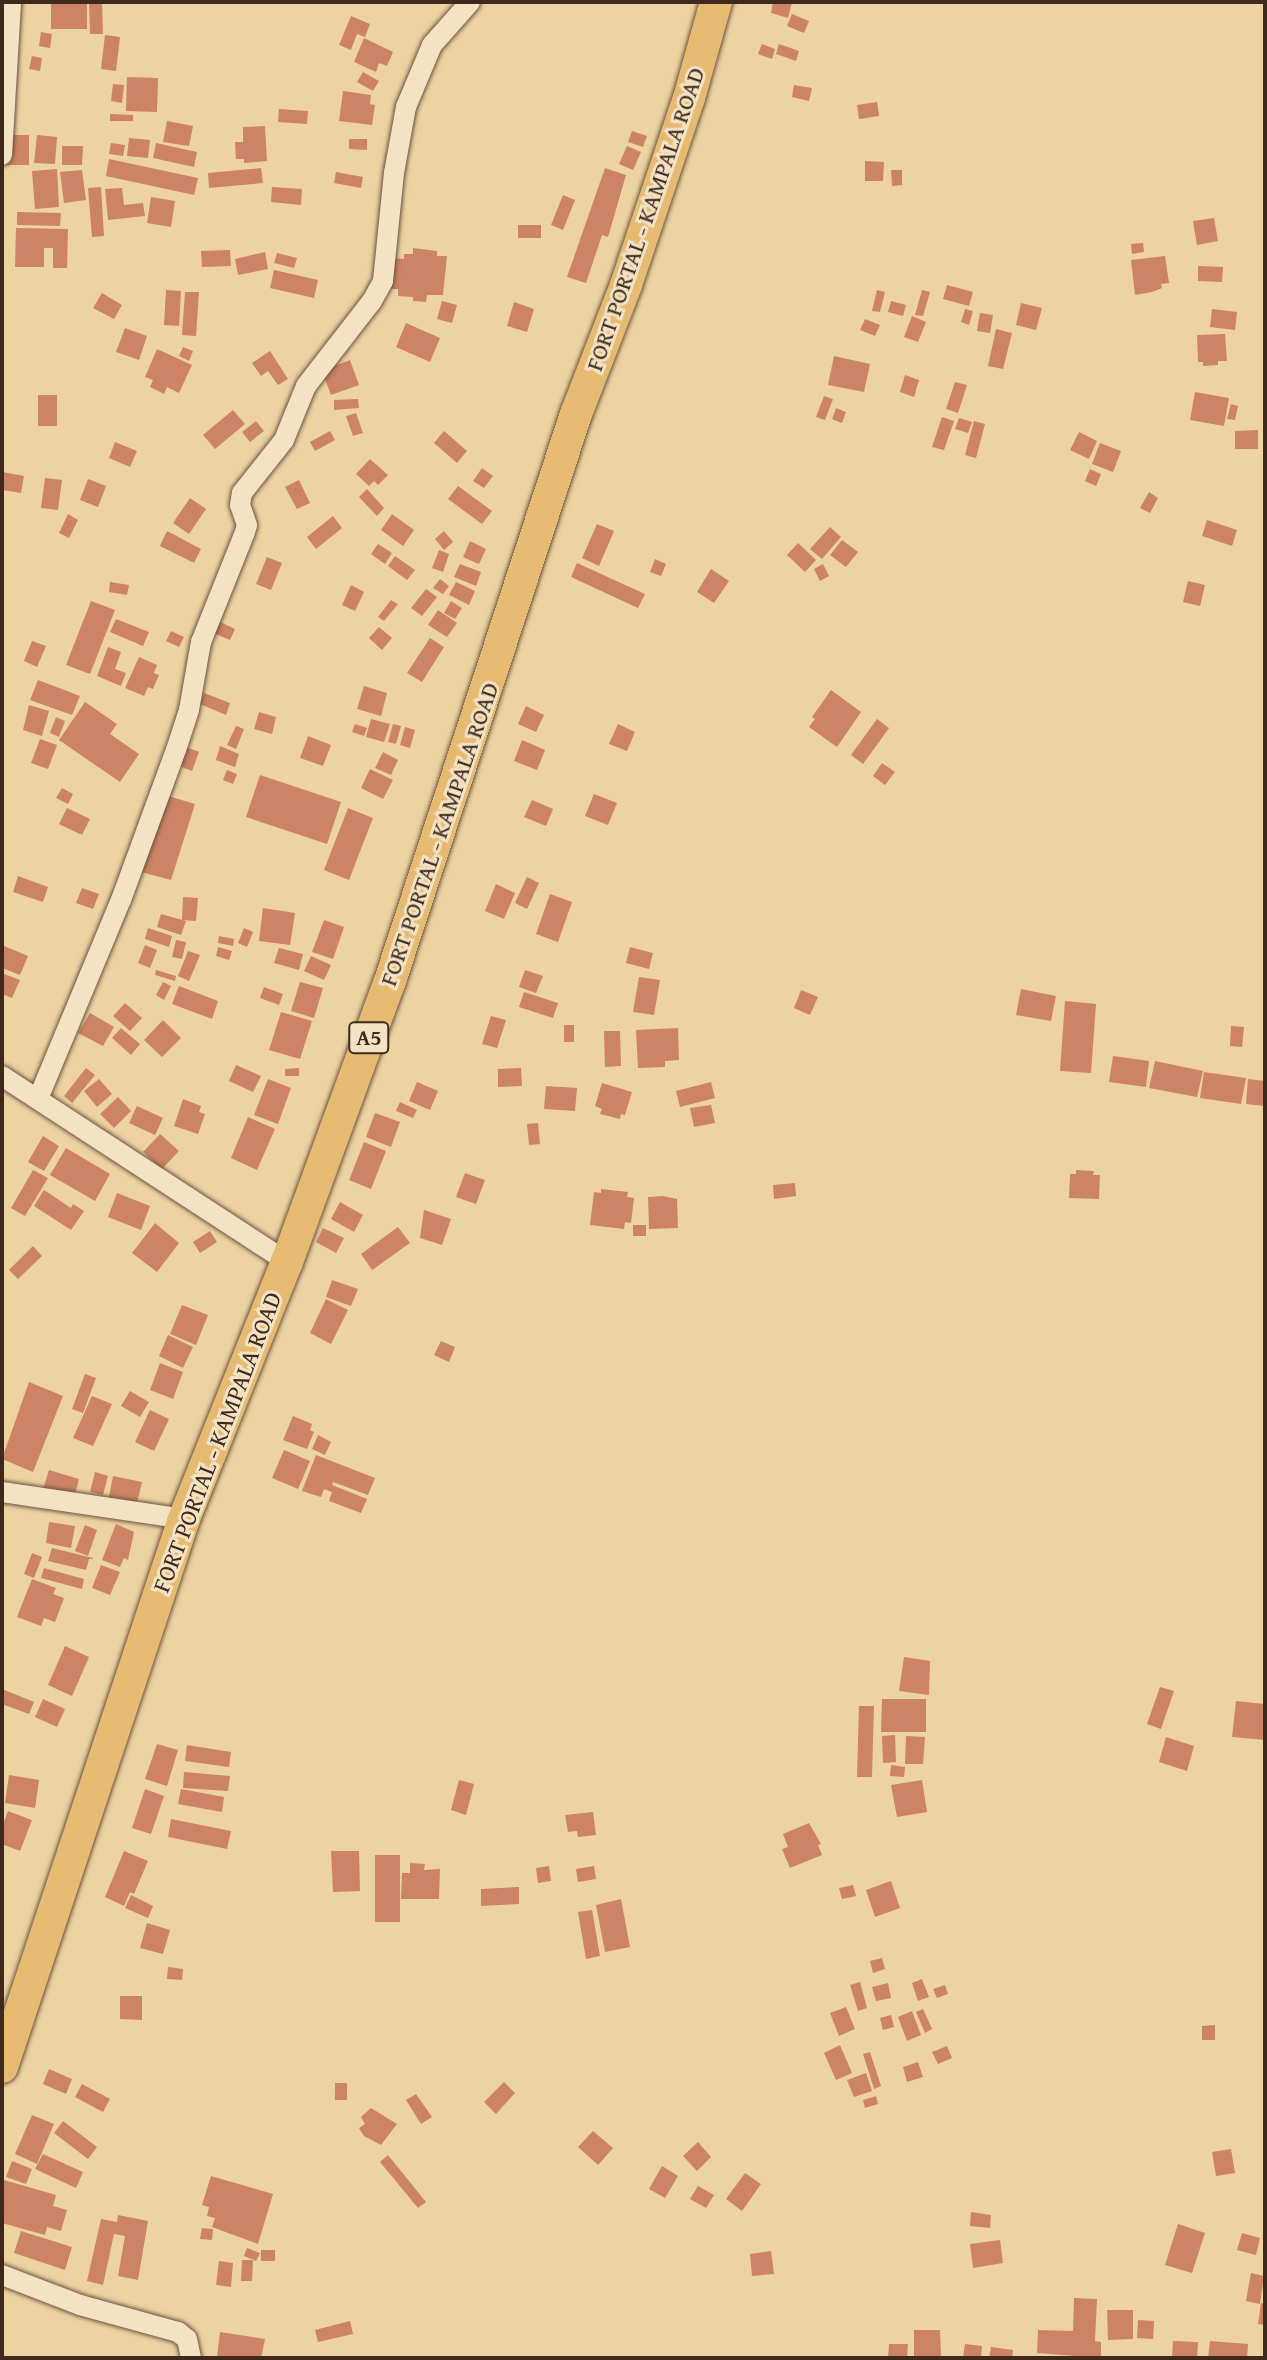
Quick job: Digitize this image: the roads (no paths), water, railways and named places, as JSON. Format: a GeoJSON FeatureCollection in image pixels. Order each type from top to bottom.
{"type":"FeatureCollection","features":[{"type":"Feature","properties":{"kind":"main road","name":"FORT PORTAL - KAMPALA ROAD"},"geometry":{"type":"LineString","coordinates":[[2,2067],[184,1519],[287,1262],[394,969],[576,414],[626,285],[689,98],[716,2]]}},
{"type":"Feature","properties":{"kind":"street"},"geometry":{"type":"LineString","coordinates":[[2,155],[11,2]]}},
{"type":"Feature","properties":{"kind":"street"},"geometry":{"type":"LineString","coordinates":[[38,1099],[112,924],[176,750],[189,710],[201,642],[247,525],[240,505],[242,493],[248,481],[278,450],[306,386],[372,301],[383,281],[394,173],[406,107],[432,45],[470,2]]}},
{"type":"Feature","properties":{"kind":"street"},"geometry":{"type":"LineString","coordinates":[[2,1076],[287,1262]]}},
{"type":"Feature","properties":{"kind":"street"},"geometry":{"type":"LineString","coordinates":[[3,1494],[184,1519]]}},
{"type":"Feature","properties":{"kind":"street"},"geometry":{"type":"LineString","coordinates":[[2,2275],[80,2305],[178,2332],[187,2339],[191,2358]]}}]}
